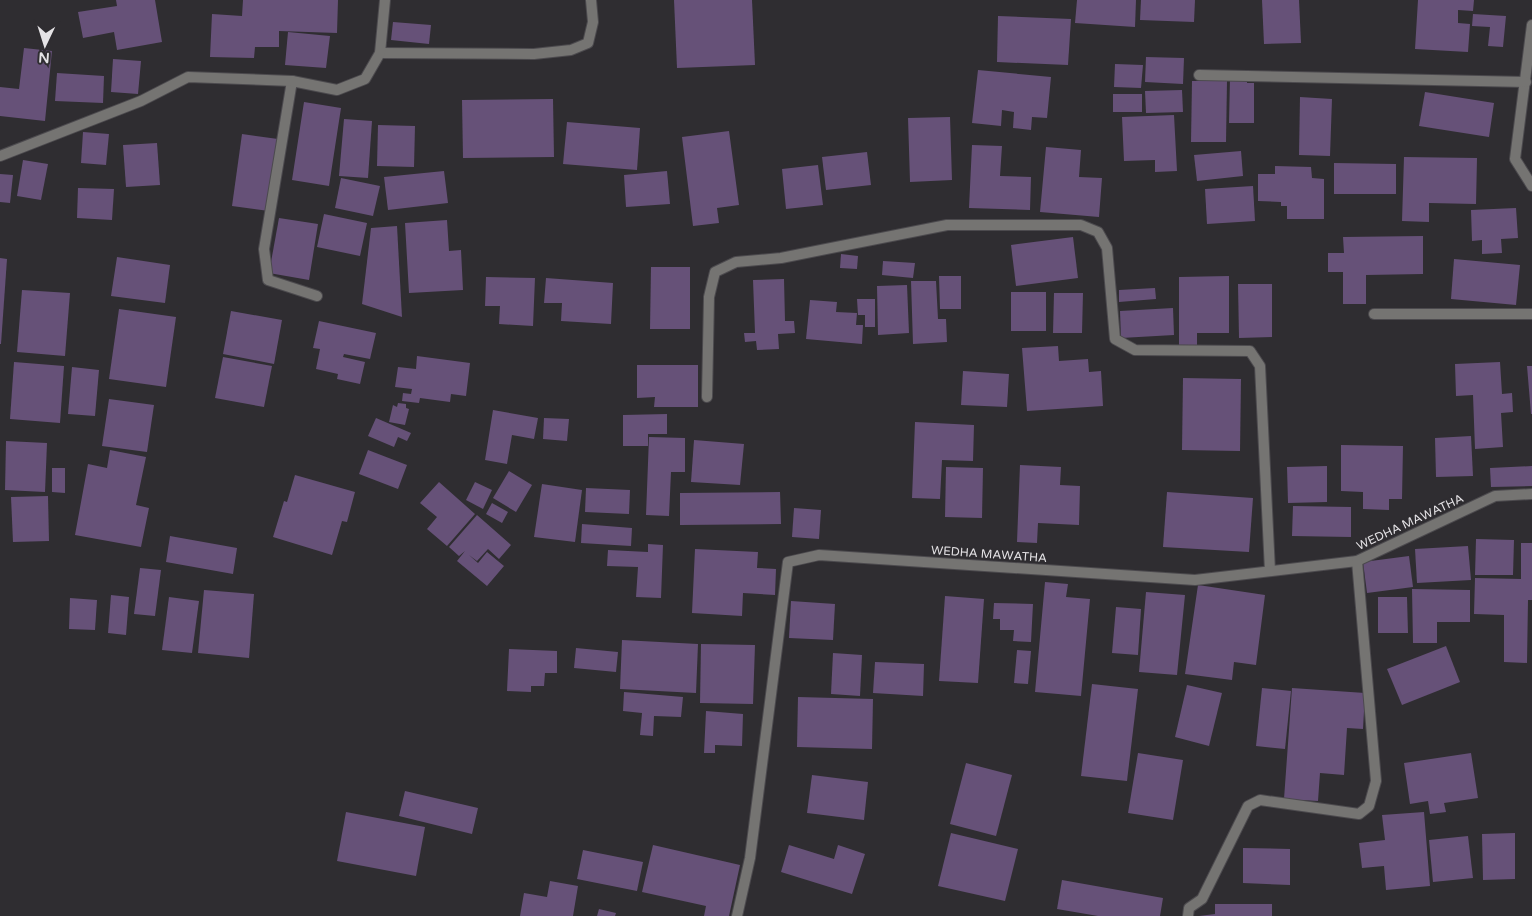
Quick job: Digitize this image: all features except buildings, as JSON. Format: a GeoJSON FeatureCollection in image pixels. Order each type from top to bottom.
{"type":"FeatureCollection","features":[{"type":"Feature","properties":{"kind":"street"},"geometry":{"type":"LineString","coordinates":[[0,156],[141,101],[188,77],[292,81],[337,90],[365,79],[380,52],[385,0]]}},
{"type":"Feature","properties":{"kind":"street"},"geometry":{"type":"LineString","coordinates":[[380,52],[534,54],[571,50],[588,43],[593,22],[591,0]]}},
{"type":"Feature","properties":{"kind":"street"},"geometry":{"type":"LineString","coordinates":[[1532,25],[1515,159],[1532,186]]}},
{"type":"Feature","properties":{"kind":"street"},"geometry":{"type":"LineString","coordinates":[[1199,75],[1526,82]]}},
{"type":"Feature","properties":{"kind":"street"},"geometry":{"type":"LineString","coordinates":[[292,81],[264,249],[268,280],[317,296]]}},
{"type":"Feature","properties":{"kind":"street"},"geometry":{"type":"LineString","coordinates":[[708,397],[708,297],[715,272],[736,262],[781,258],[947,225],[1081,225],[1098,232],[1107,248],[1115,339],[1135,350],[1250,351],[1260,366],[1270,572]]}},
{"type":"Feature","properties":{"kind":"street"},"geometry":{"type":"LineString","coordinates":[[1374,314],[1532,314]]}},
{"type":"Feature","properties":{"kind":"street","name":"WEDHA MAWATHA"},"geometry":{"type":"LineString","coordinates":[[737,916],[750,858],[788,562],[819,555],[1195,580],[1357,561],[1495,496],[1532,494]]}},
{"type":"Feature","properties":{"kind":"street"},"geometry":{"type":"LineString","coordinates":[[1188,916],[1189,908],[1202,899],[1248,806],[1260,800],[1359,814],[1369,806],[1376,781],[1357,561]]}}]}
